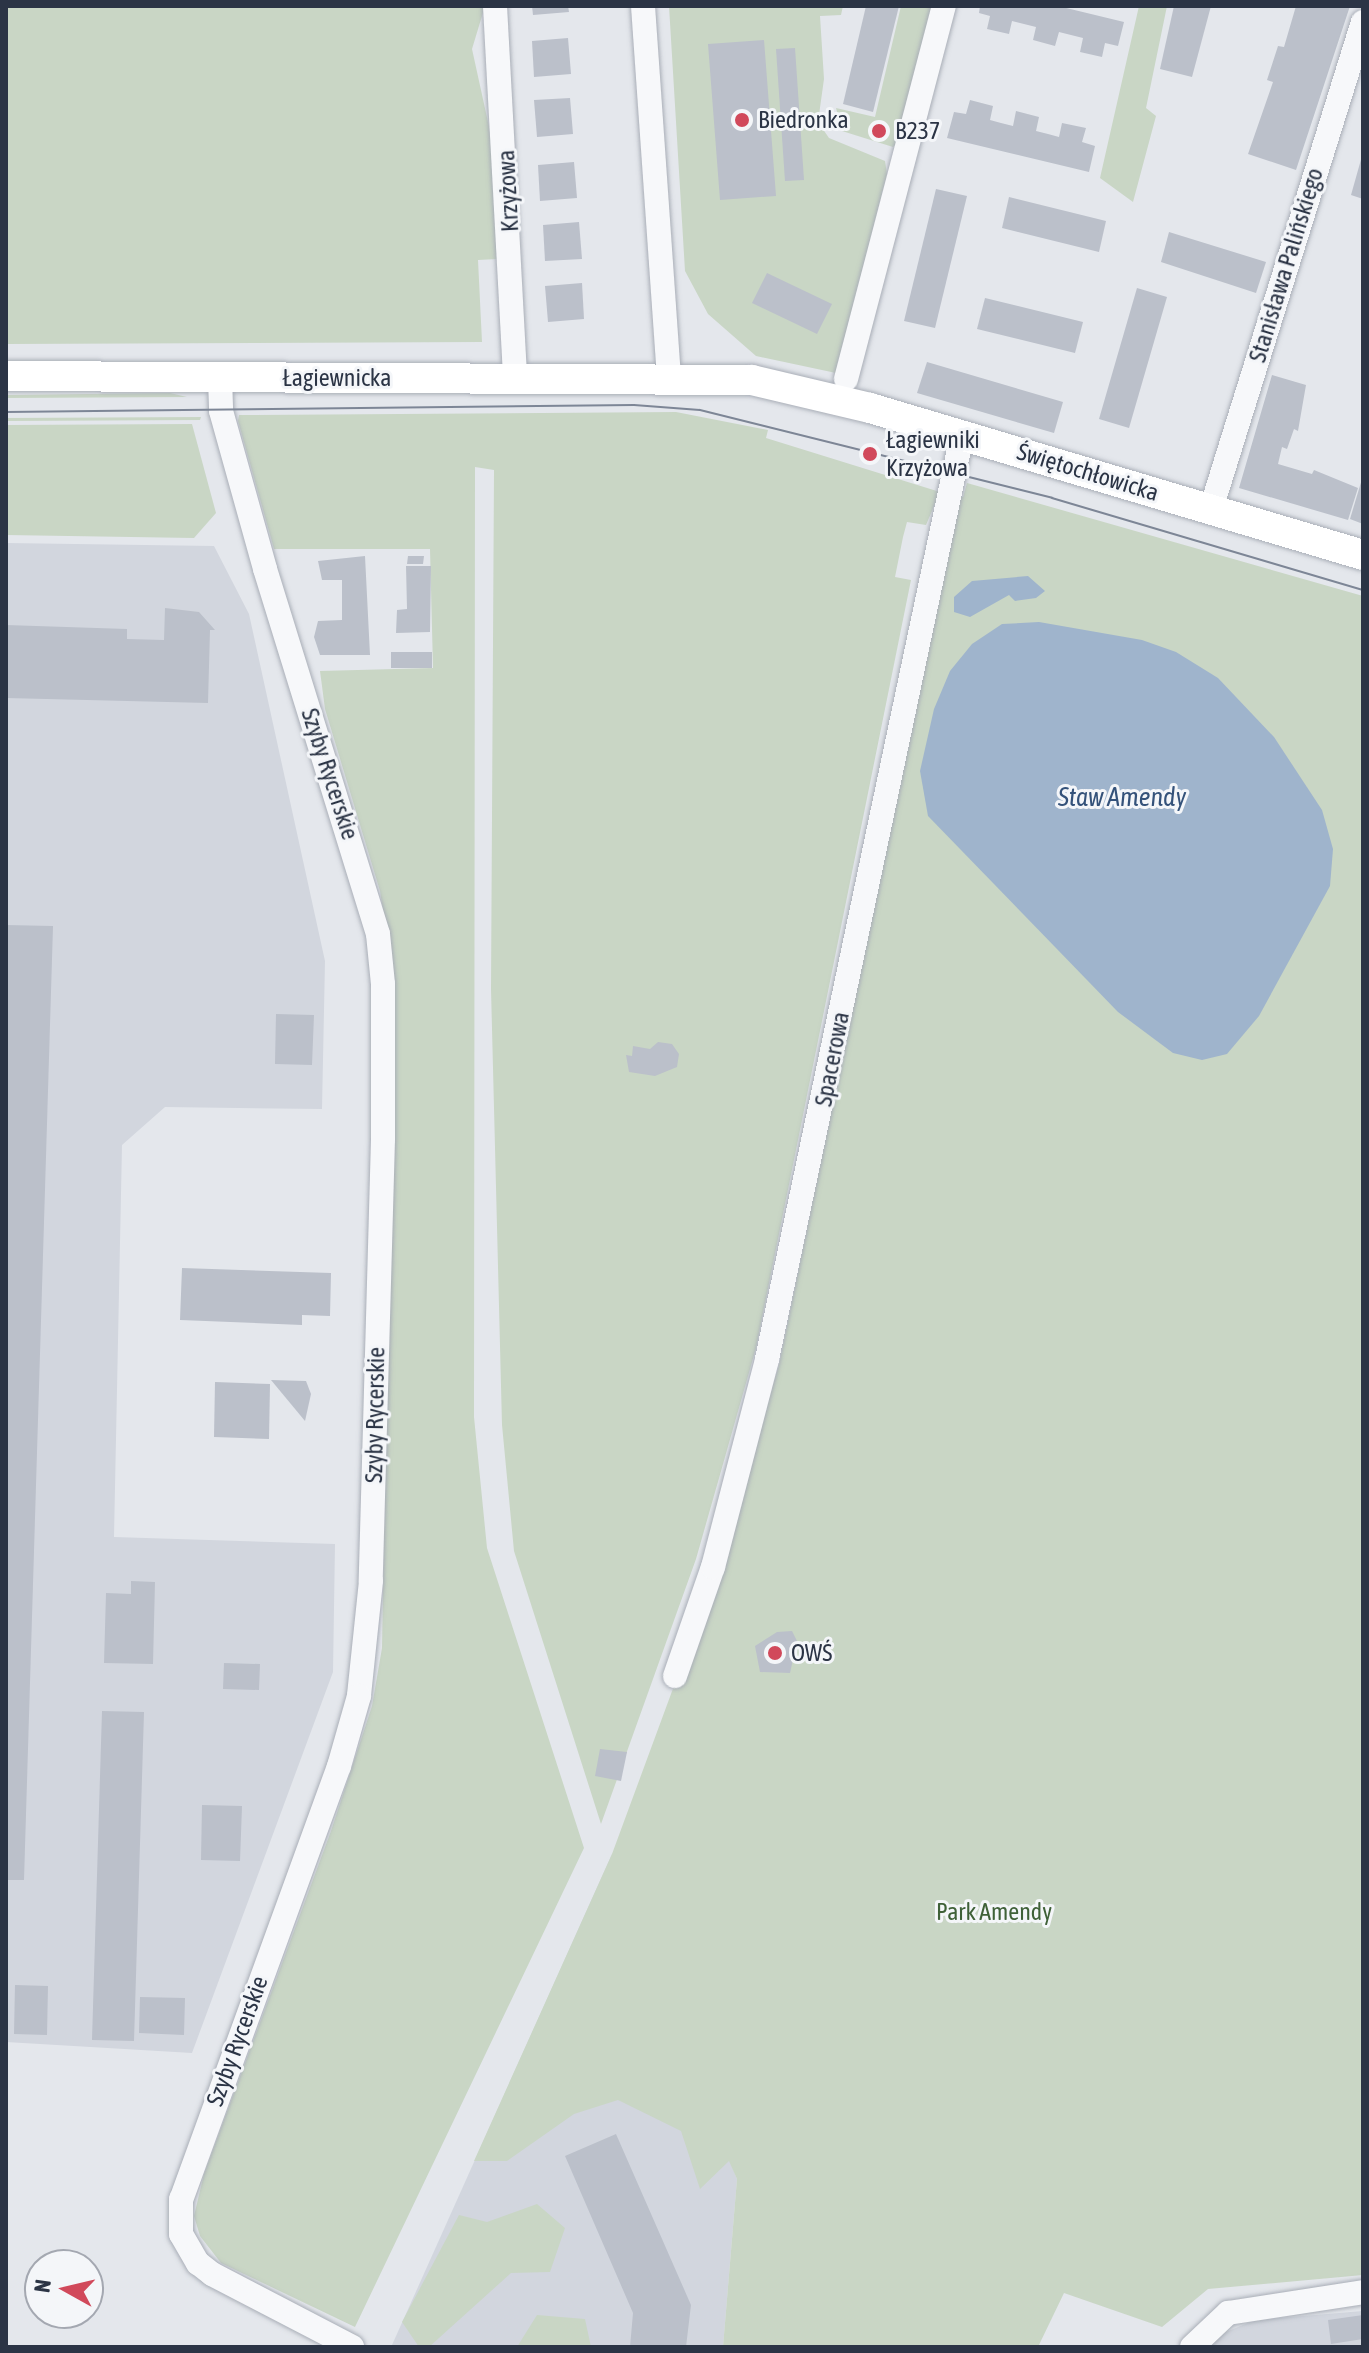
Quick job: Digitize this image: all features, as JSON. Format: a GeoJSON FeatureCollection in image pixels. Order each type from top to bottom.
{"type":"FeatureCollection","features":[{"type":"Feature","properties":{"kind":"main road","name":"Łagiewnicka"},"geometry":{"type":"LineString","coordinates":[[6,376],[669,376]]}},
{"type":"Feature","properties":{"kind":"main road","name":"Świętochłowicka"},"geometry":{"type":"LineString","coordinates":[[669,376],[796,389],[962,435],[1363,555]]}},
{"type":"Feature","properties":{"kind":"street","name":"Krzyżowa"},"geometry":{"type":"LineString","coordinates":[[495,6],[515,377]]}},
{"type":"Feature","properties":{"kind":"street"},"geometry":{"type":"LineString","coordinates":[[643,6],[669,376]]}},
{"type":"Feature","properties":{"kind":"street"},"geometry":{"type":"LineString","coordinates":[[846,379],[944,6]]}},
{"type":"Feature","properties":{"kind":"street","name":"Stanisława Palińskiego"},"geometry":{"type":"LineString","coordinates":[[1211,509],[1363,22]]}},
{"type":"Feature","properties":{"kind":"street","name":"Szyby Rycerskie"},"geometry":{"type":"LineString","coordinates":[[220,378],[221,411],[258,544],[378,934],[383,984],[383,1139],[371,1581],[359,1696],[339,1766],[181,2199],[181,2234],[198,2263],[212,2274],[352,2347]]}},
{"type":"Feature","properties":{"kind":"street","name":"Spacerowa"},"geometry":{"type":"LineString","coordinates":[[675,1676],[713,1567],[767,1359],[962,435]]}},
{"type":"Feature","properties":{"kind":"street"},"geometry":{"type":"LineString","coordinates":[[1192,2347],[1228,2313],[1363,2292]]}},
{"type":"Feature","properties":{"kind":"shaded area"},"geometry":{"type":"Polygon","coordinates":[[[6,543],[214,546],[249,614],[325,961],[322,1109],[165,1107],[122,1145],[114,1537],[335,1544],[333,1672],[192,2053],[6,2042],[6,543]]]}},
{"type":"Feature","properties":{"kind":"shaded area"},"geometry":{"type":"Polygon","coordinates":[[[612,1854],[737,2179],[723,2347],[396,2347],[392,2345],[612,1854]]]}},
{"type":"Feature","properties":{"kind":"shaded area"},"geometry":{"type":"Polygon","coordinates":[[[1363,2311],[1363,2347],[1209,2347],[1214,2337],[1255,2320],[1363,2311]]]}},
{"type":"Feature","properties":{"kind":"green space"},"geometry":{"type":"Polygon","coordinates":[[[6,6],[485,6],[472,49],[493,145],[497,259],[478,260],[482,342],[6,344],[6,6]]]}},
{"type":"Feature","properties":{"kind":"green space"},"geometry":{"type":"Polygon","coordinates":[[[669,6],[843,6],[841,15],[820,16],[824,79],[818,122],[829,138],[885,161],[887,174],[836,373],[756,356],[708,314],[685,271],[669,6]]]}},
{"type":"Feature","properties":{"kind":"green space"},"geometry":{"type":"Polygon","coordinates":[[[901,6],[935,6],[899,142],[893,147],[842,131],[836,108],[875,117],[901,6]]]}},
{"type":"Feature","properties":{"kind":"green space"},"geometry":{"type":"Polygon","coordinates":[[[1139,6],[1167,6],[1146,108],[1156,116],[1133,202],[1100,178],[1139,6]]]}},
{"type":"Feature","properties":{"kind":"green space"},"geometry":{"type":"Polygon","coordinates":[[[170,393],[187,397],[6,398],[6,395],[170,393]]]}},
{"type":"Feature","properties":{"kind":"green space"},"geometry":{"type":"Polygon","coordinates":[[[676,412],[768,430],[766,438],[940,492],[926,525],[907,522],[903,537],[895,577],[911,580],[756,1348],[696,1559],[601,1824],[514,1551],[502,1425],[491,989],[494,470],[475,467],[474,1417],[487,1548],[584,1848],[355,2327],[221,2263],[200,2236],[194,2216],[204,2174],[331,1831],[372,1706],[382,1648],[394,981],[380,891],[325,709],[320,671],[433,668],[430,549],[274,549],[238,421],[239,415],[676,412]]]}},
{"type":"Feature","properties":{"kind":"green space"},"geometry":{"type":"Polygon","coordinates":[[[201,417],[200,420],[6,421],[6,418],[201,417]]]}},
{"type":"Feature","properties":{"kind":"green space"},"geometry":{"type":"Polygon","coordinates":[[[192,424],[216,513],[194,538],[6,535],[6,425],[192,424]]]}},
{"type":"Feature","properties":{"kind":"green space","name":"Park Amendy"},"geometry":{"type":"Polygon","coordinates":[[[967,483],[1363,596],[1363,2275],[1208,2289],[1162,2327],[1064,2293],[1038,2347],[723,2347],[737,2179],[729,2161],[700,2189],[681,2131],[618,2100],[574,2114],[507,2161],[474,2161],[612,1854],[716,1572],[779,1365],[958,497],[963,497],[967,483]]]}},
{"type":"Feature","properties":{"kind":"green space"},"geometry":{"type":"Polygon","coordinates":[[[537,2204],[565,2228],[550,2272],[511,2273],[429,2347],[419,2347],[402,2322],[459,2215],[487,2222],[537,2204]]]}},
{"type":"Feature","properties":{"kind":"green space"},"geometry":{"type":"Polygon","coordinates":[[[537,2315],[585,2319],[591,2347],[517,2347],[537,2315]]]}},
{"type":"Feature","properties":{"kind":"water"},"geometry":{"type":"Polygon","coordinates":[[[1028,576],[1045,591],[1036,598],[1015,601],[1009,595],[970,617],[954,612],[954,597],[972,581],[1028,576]]]}},
{"type":"Feature","properties":{"kind":"water","name":"Staw Amendy"},"geometry":{"type":"Polygon","coordinates":[[[1039,622],[1142,640],[1176,652],[1218,678],[1274,737],[1322,810],[1333,849],[1330,886],[1259,1016],[1227,1054],[1202,1060],[1173,1053],[1118,1012],[928,816],[920,771],[934,709],[950,671],[972,644],[1002,624],[1039,622]]]}},
{"type":"Feature","properties":{"kind":"building"},"geometry":{"type":"Polygon","coordinates":[[[532,6],[568,6],[569,12],[533,15],[532,6]]]}},
{"type":"Feature","properties":{"kind":"building"},"geometry":{"type":"Polygon","coordinates":[[[866,6],[899,6],[873,112],[843,104],[866,6]]]}},
{"type":"Feature","properties":{"kind":"building"},"geometry":{"type":"Polygon","coordinates":[[[980,6],[1058,6],[1124,22],[1118,46],[1105,43],[1102,57],[1080,52],[1083,38],[1059,32],[1055,46],[1033,40],[1036,27],[1012,21],[1009,34],[987,29],[990,16],[979,13],[980,6]]]}},
{"type":"Feature","properties":{"kind":"building"},"geometry":{"type":"Polygon","coordinates":[[[1174,6],[1211,6],[1192,77],[1160,69],[1174,6]]]}},
{"type":"Feature","properties":{"kind":"building"},"geometry":{"type":"Polygon","coordinates":[[[1296,6],[1350,6],[1296,170],[1248,154],[1273,82],[1267,80],[1278,46],[1284,47],[1296,6]]]}},
{"type":"Feature","properties":{"kind":"building"},"geometry":{"type":"Polygon","coordinates":[[[568,38],[571,74],[534,77],[532,41],[568,38]]]}},
{"type":"Feature","properties":{"kind":"building","name":"Biedronka"},"geometry":{"type":"Polygon","coordinates":[[[764,40],[776,196],[720,200],[708,44],[764,40]]]}},
{"type":"Feature","properties":{"kind":"building"},"geometry":{"type":"Polygon","coordinates":[[[795,48],[804,180],[785,181],[776,49],[795,48]]]}},
{"type":"Feature","properties":{"kind":"building"},"geometry":{"type":"Polygon","coordinates":[[[570,98],[573,134],[537,137],[534,100],[570,98]]]}},
{"type":"Feature","properties":{"kind":"building"},"geometry":{"type":"Polygon","coordinates":[[[970,100],[993,106],[990,120],[1013,126],[1016,111],[1039,117],[1036,131],[1059,137],[1062,123],[1086,128],[1082,142],[1095,146],[1089,172],[947,138],[954,112],[966,114],[970,100]]]}},
{"type":"Feature","properties":{"kind":"building","name":"B237"},"geometry":{"type":"Polygon","coordinates":[[[876,122],[886,125],[881,140],[872,137],[876,122]]]}},
{"type":"Feature","properties":{"kind":"building"},"geometry":{"type":"Polygon","coordinates":[[[1363,156],[1363,199],[1351,195],[1363,156]]]}},
{"type":"Feature","properties":{"kind":"building"},"geometry":{"type":"Polygon","coordinates":[[[574,162],[577,198],[540,201],[538,165],[574,162]]]}},
{"type":"Feature","properties":{"kind":"building"},"geometry":{"type":"Polygon","coordinates":[[[936,189],[967,196],[935,328],[904,321],[936,189]]]}},
{"type":"Feature","properties":{"kind":"building"},"geometry":{"type":"Polygon","coordinates":[[[1009,197],[1106,221],[1099,252],[1002,228],[1009,197]]]}},
{"type":"Feature","properties":{"kind":"building"},"geometry":{"type":"Polygon","coordinates":[[[579,222],[582,259],[545,261],[543,225],[579,222]]]}},
{"type":"Feature","properties":{"kind":"building"},"geometry":{"type":"Polygon","coordinates":[[[1169,232],[1266,262],[1256,293],[1161,262],[1169,232]]]}},
{"type":"Feature","properties":{"kind":"building"},"geometry":{"type":"Polygon","coordinates":[[[767,273],[832,304],[817,334],[752,303],[767,273]]]}},
{"type":"Feature","properties":{"kind":"building"},"geometry":{"type":"Polygon","coordinates":[[[582,283],[584,319],[548,322],[545,286],[582,283]]]}},
{"type":"Feature","properties":{"kind":"building"},"geometry":{"type":"Polygon","coordinates":[[[1137,288],[1167,297],[1129,428],[1099,419],[1137,288]]]}},
{"type":"Feature","properties":{"kind":"building"},"geometry":{"type":"Polygon","coordinates":[[[985,298],[1083,322],[1075,353],[977,329],[985,298]]]}},
{"type":"Feature","properties":{"kind":"building"},"geometry":{"type":"Polygon","coordinates":[[[927,362],[1063,402],[1054,433],[917,393],[927,362]]]}},
{"type":"Feature","properties":{"kind":"building"},"geometry":{"type":"Polygon","coordinates":[[[1272,375],[1306,385],[1298,431],[1294,429],[1287,449],[1282,447],[1278,464],[1312,474],[1314,470],[1358,488],[1348,520],[1239,488],[1272,375]]]}},
{"type":"Feature","properties":{"kind":"building"},"geometry":{"type":"Polygon","coordinates":[[[1363,480],[1363,524],[1350,519],[1363,480]]]}},
{"type":"Feature","properties":{"kind":"building"},"geometry":{"type":"Polygon","coordinates":[[[365,556],[370,655],[320,655],[314,637],[318,621],[342,620],[342,580],[322,580],[318,561],[365,556]]]}},
{"type":"Feature","properties":{"kind":"building"},"geometry":{"type":"Polygon","coordinates":[[[408,556],[424,556],[423,564],[407,564],[408,556]]]}},
{"type":"Feature","properties":{"kind":"building"},"geometry":{"type":"Polygon","coordinates":[[[406,566],[431,566],[430,632],[396,633],[397,610],[407,609],[406,566]]]}},
{"type":"Feature","properties":{"kind":"building"},"geometry":{"type":"Polygon","coordinates":[[[165,608],[199,612],[215,630],[210,630],[208,703],[6,698],[6,625],[127,629],[127,639],[164,640],[165,608]]]}},
{"type":"Feature","properties":{"kind":"building"},"geometry":{"type":"Polygon","coordinates":[[[391,652],[432,652],[432,668],[391,668],[391,652]]]}},
{"type":"Feature","properties":{"kind":"building"},"geometry":{"type":"Polygon","coordinates":[[[6,925],[53,926],[24,1880],[6,1880],[6,925]]]}},
{"type":"Feature","properties":{"kind":"building"},"geometry":{"type":"Polygon","coordinates":[[[276,1014],[314,1015],[312,1065],[275,1064],[276,1014]]]}},
{"type":"Feature","properties":{"kind":"building"},"geometry":{"type":"Polygon","coordinates":[[[658,1042],[672,1044],[679,1054],[677,1067],[655,1076],[629,1072],[626,1055],[632,1056],[633,1046],[650,1049],[658,1042]]]}},
{"type":"Feature","properties":{"kind":"building"},"geometry":{"type":"Polygon","coordinates":[[[182,1268],[331,1273],[330,1316],[302,1315],[302,1325],[180,1320],[182,1268]]]}},
{"type":"Feature","properties":{"kind":"building"},"geometry":{"type":"Polygon","coordinates":[[[271,1380],[306,1381],[311,1394],[305,1421],[271,1380]]]}},
{"type":"Feature","properties":{"kind":"building"},"geometry":{"type":"Polygon","coordinates":[[[215,1382],[270,1384],[269,1439],[214,1437],[215,1382]]]}},
{"type":"Feature","properties":{"kind":"building"},"geometry":{"type":"Polygon","coordinates":[[[131,1581],[155,1582],[153,1664],[104,1663],[106,1593],[131,1594],[131,1581]]]}},
{"type":"Feature","properties":{"kind":"building","name":"OWŚ"},"geometry":{"type":"Polygon","coordinates":[[[792,1631],[797,1641],[790,1673],[760,1672],[755,1646],[777,1632],[792,1631]]]}},
{"type":"Feature","properties":{"kind":"building"},"geometry":{"type":"Polygon","coordinates":[[[224,1663],[260,1664],[259,1690],[223,1689],[224,1663]]]}},
{"type":"Feature","properties":{"kind":"building"},"geometry":{"type":"Polygon","coordinates":[[[102,1711],[144,1712],[134,2041],[92,2040],[102,1711]]]}},
{"type":"Feature","properties":{"kind":"building"},"geometry":{"type":"Polygon","coordinates":[[[600,1749],[627,1752],[621,1781],[595,1776],[600,1749]]]}},
{"type":"Feature","properties":{"kind":"building"},"geometry":{"type":"Polygon","coordinates":[[[202,1805],[242,1806],[240,1861],[201,1860],[202,1805]]]}},
{"type":"Feature","properties":{"kind":"building"},"geometry":{"type":"Polygon","coordinates":[[[15,1985],[48,1986],[47,2035],[14,2034],[15,1985]]]}},
{"type":"Feature","properties":{"kind":"building"},"geometry":{"type":"Polygon","coordinates":[[[140,1997],[185,1998],[184,2035],[139,2033],[140,1997]]]}},
{"type":"Feature","properties":{"kind":"building"},"geometry":{"type":"Polygon","coordinates":[[[616,2134],[691,2305],[686,2347],[630,2347],[633,2313],[565,2156],[616,2134]]]}},
{"type":"Feature","properties":{"kind":"building"},"geometry":{"type":"Polygon","coordinates":[[[1363,2315],[1363,2339],[1331,2344],[1328,2320],[1363,2315]]]}},
{"type":"Feature","properties":{"kind":"tram line"},"geometry":{"type":"LineString","coordinates":[[6,412],[634,405],[700,410],[1052,498],[1363,590]]}},
{"type":"Feature","properties":{"kind":"place","name":"Biedronka"},"geometry":{"type":"Point","coordinates":[742,120]}},
{"type":"Feature","properties":{"kind":"place","name":"B237"},"geometry":{"type":"Point","coordinates":[879,131]}},
{"type":"Feature","properties":{"kind":"place","name":"Łagiewniki Krzyżowa"},"geometry":{"type":"Point","coordinates":[870,454]}},
{"type":"Feature","properties":{"kind":"place","name":"OWŚ"},"geometry":{"type":"Point","coordinates":[775,1653]}}]}
